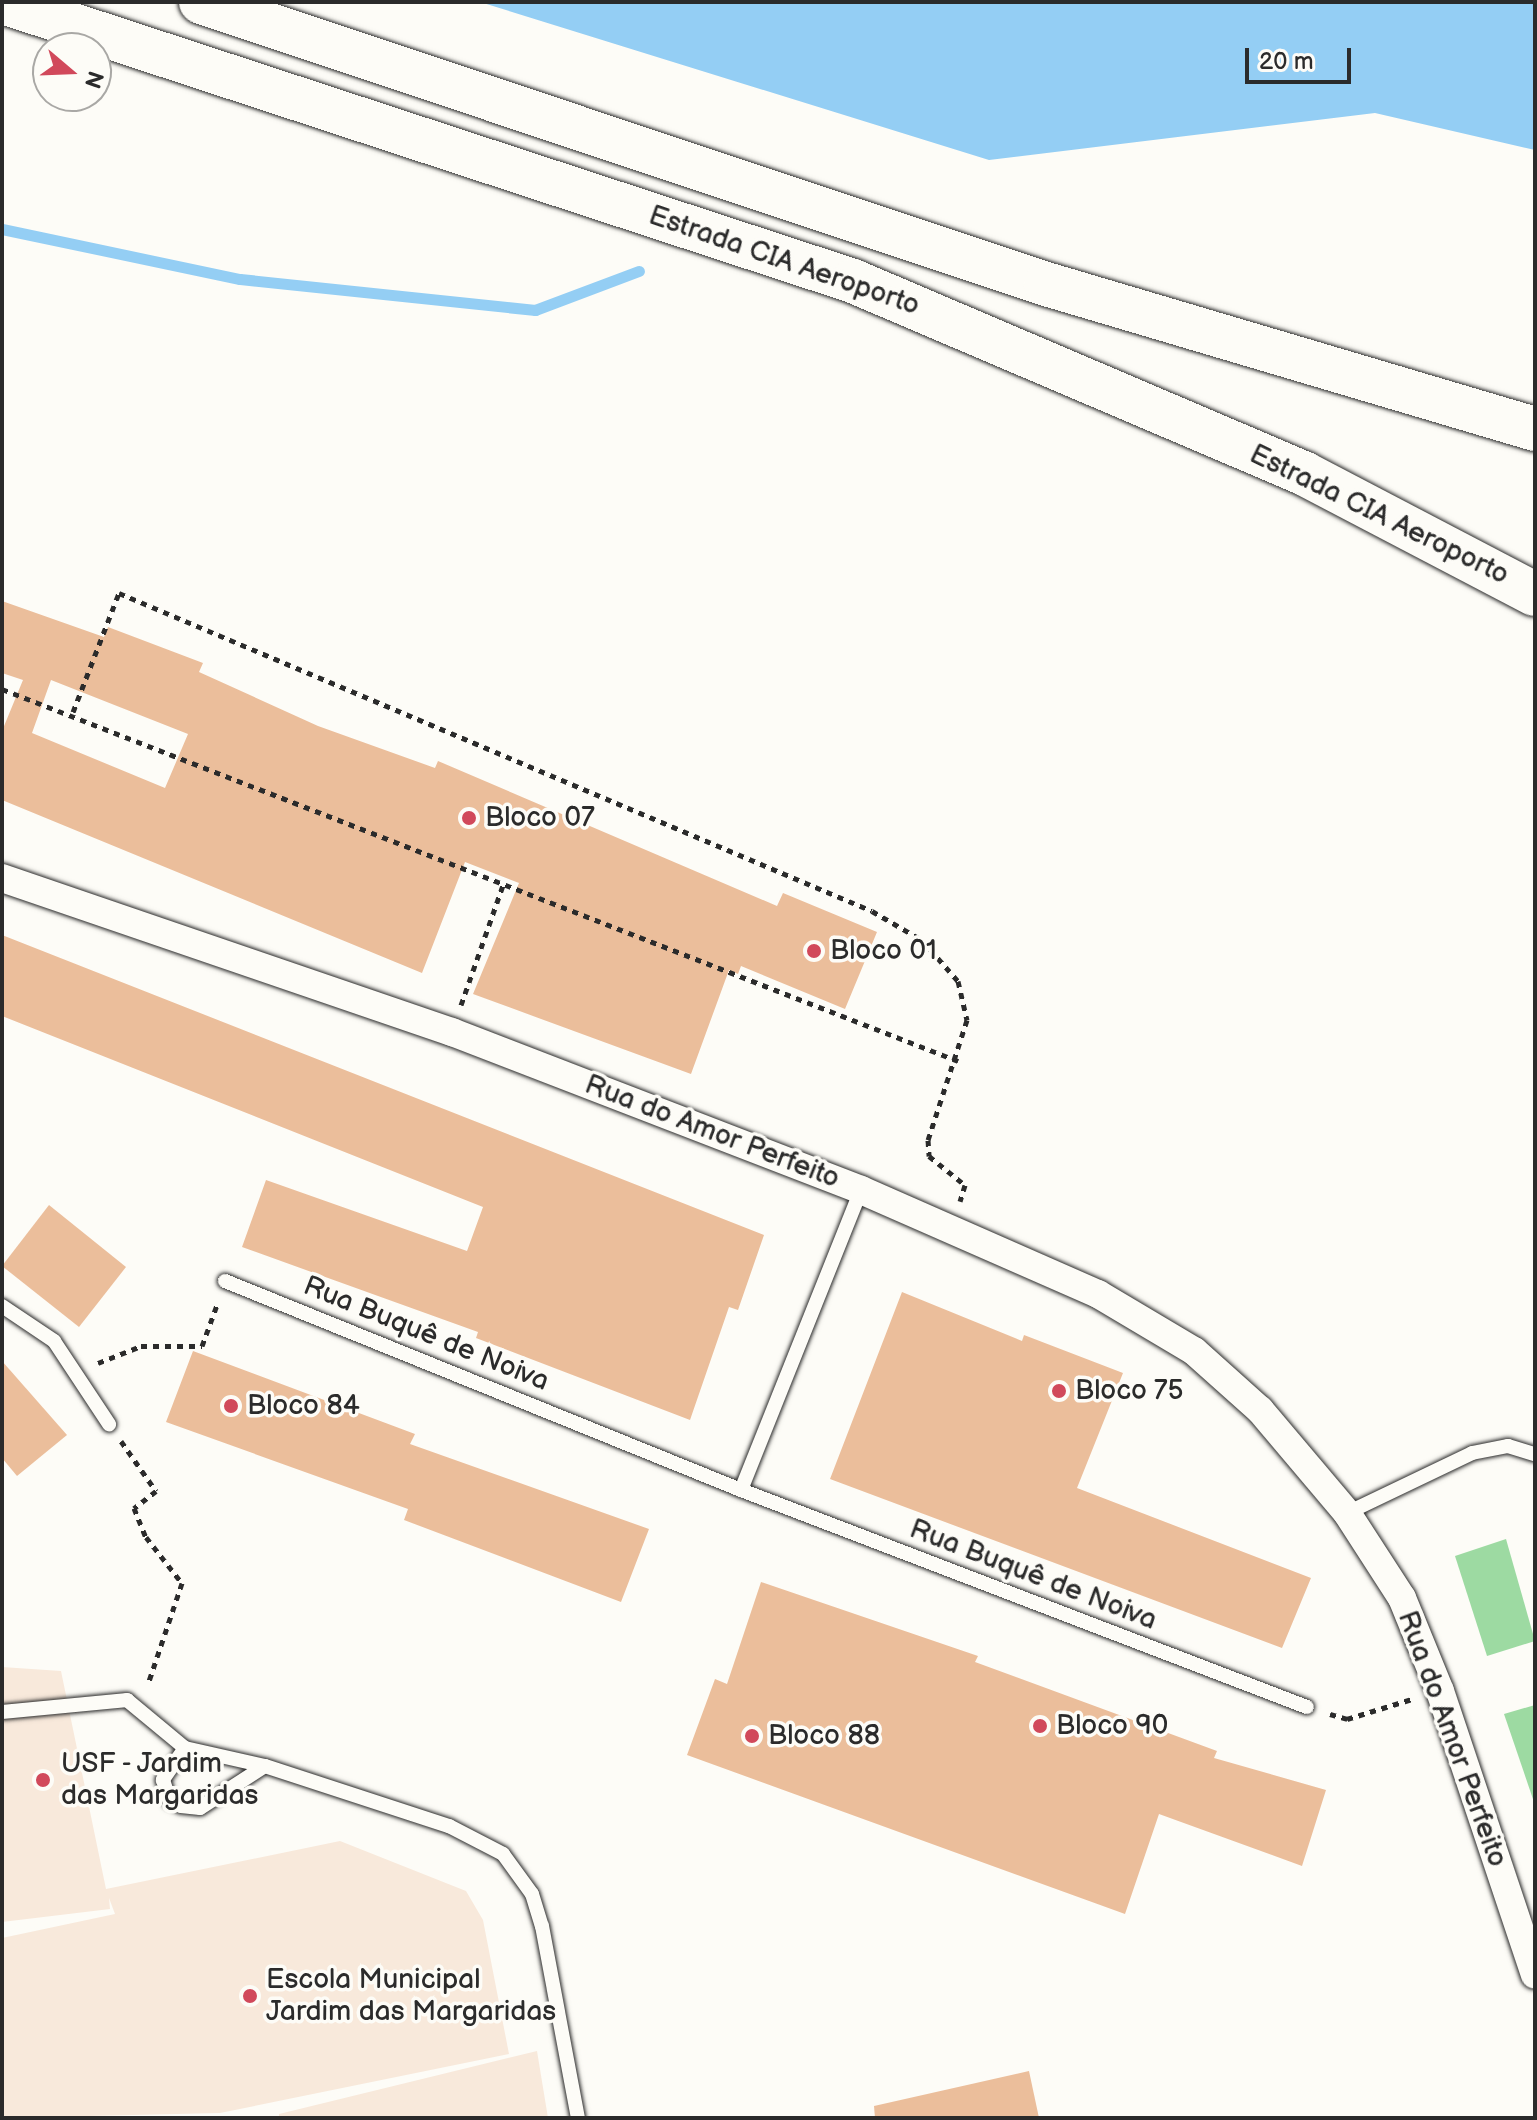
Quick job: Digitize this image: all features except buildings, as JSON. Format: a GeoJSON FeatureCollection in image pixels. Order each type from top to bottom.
{"type":"FeatureCollection","features":[{"type":"Feature","properties":{"kind":"highway","name":"Estrada CIA Aeroporto"},"geometry":{"type":"LineString","coordinates":[[3,2],[853,281],[1305,474],[1535,594]]}},
{"type":"Feature","properties":{"kind":"highway"},"geometry":{"type":"LineString","coordinates":[[201,2],[1046,284],[1535,429]]}},
{"type":"Feature","properties":{"kind":"street","name":"Rua do Amor Perfeito"},"geometry":{"type":"LineString","coordinates":[[2,878],[452,1032],[861,1190],[1098,1294],[1194,1351],[1260,1410],[1347,1513],[1402,1598],[1440,1691],[1535,1975]]}},
{"type":"Feature","properties":{"kind":"lane"},"geometry":{"type":"LineString","coordinates":[[741,1490],[861,1190]]}},
{"type":"Feature","properties":{"kind":"lane","name":"Rua Buquê de Noiva"},"geometry":{"type":"LineString","coordinates":[[225,1281],[741,1490],[1307,1707]]}},
{"type":"Feature","properties":{"kind":"lane"},"geometry":{"type":"LineString","coordinates":[[2,1306],[54,1341],[81,1375],[109,1424]]}},
{"type":"Feature","properties":{"kind":"lane"},"geometry":{"type":"LineString","coordinates":[[1347,1513],[1472,1453],[1508,1446],[1535,1454]]}},
{"type":"Feature","properties":{"kind":"lane"},"geometry":{"type":"LineString","coordinates":[[2,1712],[127,1700],[185,1748],[265,1766],[449,1826],[487,1844],[515,1867],[542,1926],[578,2118]]}},
{"type":"Feature","properties":{"kind":"lane"},"geometry":{"type":"LineString","coordinates":[[185,1748],[163,1780],[170,1801],[181,1806],[200,1808],[265,1766]]}},
{"type":"Feature","properties":{"kind":"path"},"geometry":{"type":"LineString","coordinates":[[73,712],[119,593],[872,911],[922,940],[958,981],[967,1020],[958,1061],[928,1140],[929,1156],[965,1185],[951,1228]]}},
{"type":"Feature","properties":{"kind":"path"},"geometry":{"type":"LineString","coordinates":[[2,689],[73,712],[958,1061]]}},
{"type":"Feature","properties":{"kind":"path"},"geometry":{"type":"LineString","coordinates":[[452,1032],[504,882]]}},
{"type":"Feature","properties":{"kind":"path"},"geometry":{"type":"LineString","coordinates":[[81,1375],[141,1346],[202,1346],[225,1281]]}},
{"type":"Feature","properties":{"kind":"path"},"geometry":{"type":"LineString","coordinates":[[109,1424],[156,1491],[134,1508],[146,1537],[182,1583],[148,1681]]}},
{"type":"Feature","properties":{"kind":"path"},"geometry":{"type":"LineString","coordinates":[[1325,1712],[1347,1719],[1413,1699]]}},
{"type":"Feature","properties":{"kind":"shaded area","name":"Escola Municipal Jardim das Margaridas"},"geometry":{"type":"Polygon","coordinates":[[[2,1667],[61,1671],[106,1889],[340,1841],[466,1891],[483,1920],[509,2054],[220,2113],[2,2118],[2,1938],[115,1914],[109,1898],[110,1909],[2,1922],[2,1667]]]}},
{"type":"Feature","properties":{"kind":"shaded area"},"geometry":{"type":"Polygon","coordinates":[[[537,2051],[548,2118],[279,2118],[279,2114],[537,2051]]]}},
{"type":"Feature","properties":{"kind":"green space"},"geometry":{"type":"Polygon","coordinates":[[[1506,1539],[1535,1641],[1487,1656],[1455,1556],[1506,1539]]]}},
{"type":"Feature","properties":{"kind":"green space"},"geometry":{"type":"Polygon","coordinates":[[[1535,1705],[1535,1805],[1504,1714],[1535,1705]]]}},
{"type":"Feature","properties":{"kind":"water"},"geometry":{"type":"Polygon","coordinates":[[[480,2],[1535,2],[1535,150],[1375,113],[989,160],[480,2]]]}},
{"type":"Feature","properties":{"kind":"waterway"},"geometry":{"type":"LineString","coordinates":[[2,229],[240,279],[535,310],[639,271]]}},
{"type":"Feature","properties":{"kind":"place","name":"Bloco 07"},"geometry":{"type":"Point","coordinates":[469,818]}},
{"type":"Feature","properties":{"kind":"place","name":"Bloco 01"},"geometry":{"type":"Point","coordinates":[814,951]}},
{"type":"Feature","properties":{"kind":"place","name":"Bloco 75"},"geometry":{"type":"Point","coordinates":[1059,1391]}},
{"type":"Feature","properties":{"kind":"place","name":"Bloco 84"},"geometry":{"type":"Point","coordinates":[231,1406]}},
{"type":"Feature","properties":{"kind":"place","name":"Bloco 90"},"geometry":{"type":"Point","coordinates":[1040,1726]}},
{"type":"Feature","properties":{"kind":"place","name":"Bloco 88"},"geometry":{"type":"Point","coordinates":[752,1736]}},
{"type":"Feature","properties":{"kind":"place","name":"USF - Jardim das Margaridas"},"geometry":{"type":"Point","coordinates":[43,1780]}},
{"type":"Feature","properties":{"kind":"place","name":"Escola Municipal Jardim das Margaridas"},"geometry":{"type":"Point","coordinates":[250,1996]}}]}
